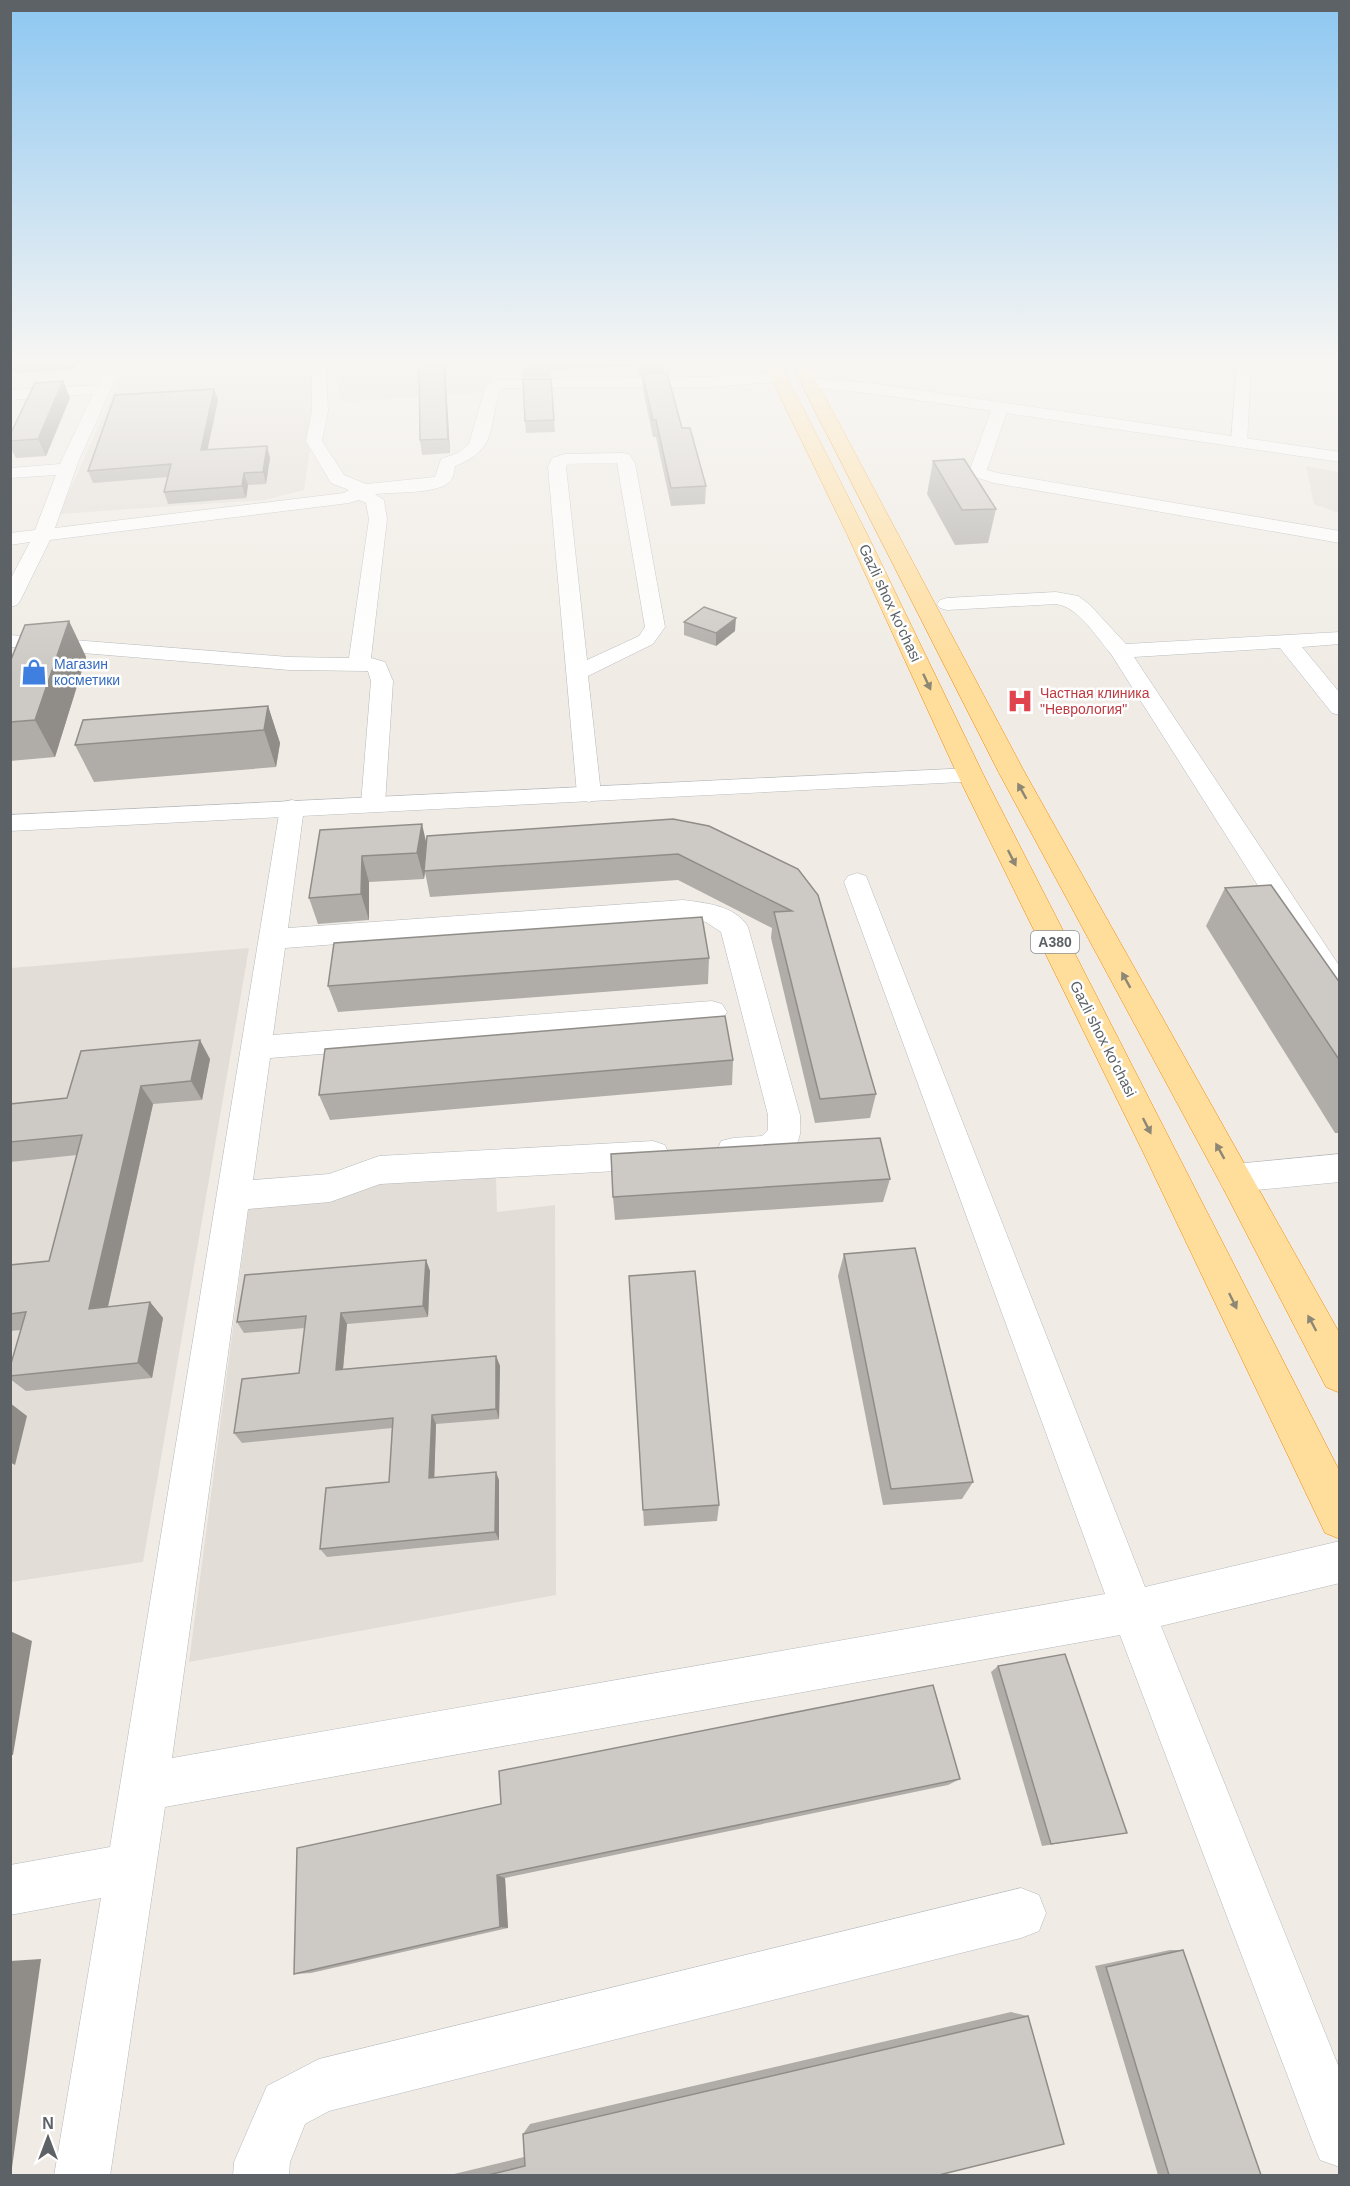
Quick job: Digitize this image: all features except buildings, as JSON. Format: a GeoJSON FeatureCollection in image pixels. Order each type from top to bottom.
{"type":"FeatureCollection","features":[{"type":"Feature","properties":{"kind":"highway","name":"Gazli shox ko'chasi"},"geometry":{"type":"LineString","coordinates":[[829,467],[857,534],[971,776],[1161,1154],[1340,1518]]}},
{"type":"Feature","properties":{"kind":"highway","name":"Gazli shox ko'chasi"},"geometry":{"type":"LineString","coordinates":[[848,467],[894,543],[1012,773],[1340,1374]]}},
{"type":"Feature","properties":{"kind":"street"},"geometry":{"type":"LineString","coordinates":[[329,467],[337,480],[375,500],[378,519],[360,659],[363,663]]}},
{"type":"Feature","properties":{"kind":"street"},"geometry":{"type":"LineString","coordinates":[[10,539],[42,537],[349,498],[360,491],[441,481],[445,476],[446,467]]}},
{"type":"Feature","properties":{"kind":"street"},"geometry":{"type":"LineString","coordinates":[[558,467],[589,794]]}},
{"type":"Feature","properties":{"kind":"street"},"geometry":{"type":"LineString","coordinates":[[577,673],[646,640],[655,627],[628,467]]}},
{"type":"Feature","properties":{"kind":"street"},"geometry":{"type":"LineString","coordinates":[[980,467],[978,472],[994,478],[1340,537]]}},
{"type":"Feature","properties":{"kind":"street"},"geometry":{"type":"LineString","coordinates":[[10,473],[67,469],[42,537],[10,601]]}},
{"type":"Feature","properties":{"kind":"street"},"geometry":{"type":"LineString","coordinates":[[947,604],[1056,598],[1071,600],[1082,608],[1120,651],[1340,991]]}},
{"type":"Feature","properties":{"kind":"street"},"geometry":{"type":"LineString","coordinates":[[1120,651],[1340,638]]}},
{"type":"Feature","properties":{"kind":"street"},"geometry":{"type":"LineString","coordinates":[[10,641],[91,645],[333,667],[363,663],[377,667],[382,681],[373,804]]}},
{"type":"Feature","properties":{"kind":"street"},"geometry":{"type":"LineString","coordinates":[[1286,641],[1340,708]]}},
{"type":"Feature","properties":{"kind":"street"},"geometry":{"type":"LineString","coordinates":[[10,823],[971,776]]}},
{"type":"Feature","properties":{"kind":"street"},"geometry":{"type":"LineString","coordinates":[[82,2175],[144,1787],[292,808]]}},
{"type":"Feature","properties":{"kind":"street"},"geometry":{"type":"LineString","coordinates":[[857,882],[1133,1611],[1340,2140]]}},
{"type":"Feature","properties":{"kind":"street"},"geometry":{"type":"LineString","coordinates":[[271,939],[683,909],[713,914],[734,927],[784,1115],[784,1135],[770,1149],[711,1152]]}},
{"type":"Feature","properties":{"kind":"street"},"geometry":{"type":"LineString","coordinates":[[254,1048],[712,1012]]}},
{"type":"Feature","properties":{"kind":"street"},"geometry":{"type":"LineString","coordinates":[[232,1196],[330,1188],[379,1170],[675,1154]]}},
{"type":"Feature","properties":{"kind":"street"},"geometry":{"type":"LineString","coordinates":[[1235,1178],[1340,1168]]}},
{"type":"Feature","properties":{"kind":"street"},"geometry":{"type":"LineString","coordinates":[[144,1787],[1133,1611],[1340,1562]]}},
{"type":"Feature","properties":{"kind":"street"},"geometry":{"type":"LineString","coordinates":[[10,1890],[131,1868]]}},
{"type":"Feature","properties":{"kind":"street"},"geometry":{"type":"LineString","coordinates":[[261,2175],[262,2162],[286,2105],[319,2086],[1021,1913]]}},
{"type":"Feature","properties":{"kind":"shaded area"},"geometry":{"type":"Polygon","coordinates":[[[80,467],[307,467],[304,490],[264,500],[59,514],[80,467]]]}},
{"type":"Feature","properties":{"kind":"shaded area"},"geometry":{"type":"Polygon","coordinates":[[[1306,467],[1339,472],[1339,513],[1314,504],[1306,467]]]}},
{"type":"Feature","properties":{"kind":"shaded area"},"geometry":{"type":"Polygon","coordinates":[[[249,948],[143,1562],[11,1582],[11,968],[249,948]]]}},
{"type":"Feature","properties":{"kind":"shaded area"},"geometry":{"type":"Polygon","coordinates":[[[496,1177],[497,1212],[555,1205],[556,1595],[189,1662],[249,1206],[376,1184],[496,1177]]]}},
{"type":"Feature","properties":{"kind":"place","name":"Магазин косметики"},"geometry":{"type":"Point","coordinates":[34,672]}},
{"type":"Feature","properties":{"kind":"place","name":"Частная клиника \"Неврология\""},"geometry":{"type":"Point","coordinates":[1020,701]}}]}
